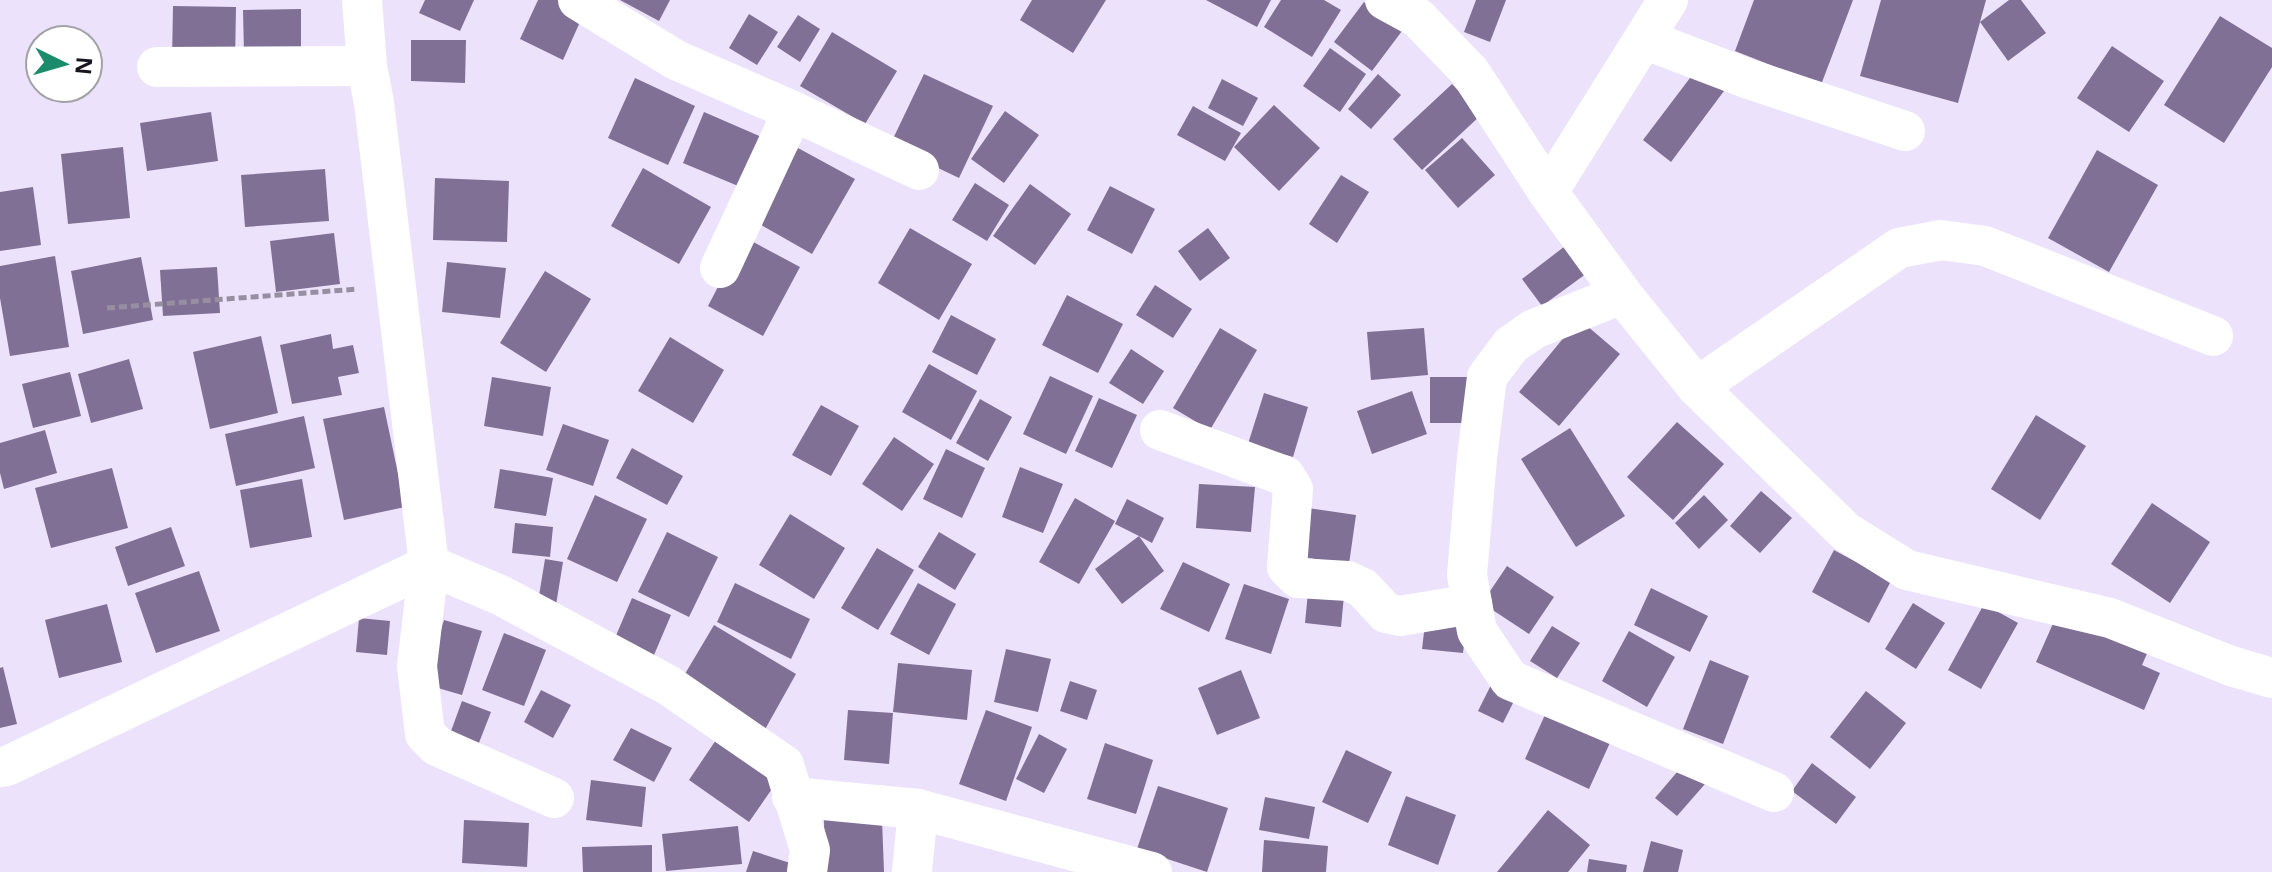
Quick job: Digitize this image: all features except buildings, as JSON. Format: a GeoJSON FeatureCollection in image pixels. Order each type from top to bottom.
{"type":"FeatureCollection","features":[{"type":"Feature","properties":{"kind":"street"},"geometry":{"type":"LineString","coordinates":[[362,0],[367,66],[429,565],[417,666],[425,734],[437,746],[554,798]]}},
{"type":"Feature","properties":{"kind":"street"},"geometry":{"type":"LineString","coordinates":[[578,0],[676,60],[919,170]]}},
{"type":"Feature","properties":{"kind":"street"},"geometry":{"type":"LineString","coordinates":[[1385,0],[1418,18],[1470,72],[1548,192],[1622,294],[1697,387],[1846,532],[1907,570],[2110,618],[2231,666],[2272,678]]}},
{"type":"Feature","properties":{"kind":"street"},"geometry":{"type":"LineString","coordinates":[[1548,192],[1668,0]]}},
{"type":"Feature","properties":{"kind":"street"},"geometry":{"type":"LineString","coordinates":[[1644,39],[1749,79],[1905,131]]}},
{"type":"Feature","properties":{"kind":"street"},"geometry":{"type":"LineString","coordinates":[[157,67],[367,66]]}},
{"type":"Feature","properties":{"kind":"street"},"geometry":{"type":"LineString","coordinates":[[720,268],[793,111]]}},
{"type":"Feature","properties":{"kind":"street"},"geometry":{"type":"LineString","coordinates":[[1697,387],[1899,248],[1941,240],[1985,246],[2213,336]]}},
{"type":"Feature","properties":{"kind":"street"},"geometry":{"type":"LineString","coordinates":[[1622,294],[1534,329],[1511,345],[1487,377],[1467,575],[1477,631],[1510,680],[1774,792]]}},
{"type":"Feature","properties":{"kind":"street"},"geometry":{"type":"LineString","coordinates":[[1160,430],[1285,476],[1293,489],[1287,567],[1298,578],[1348,581],[1363,588],[1386,613],[1400,616],[1472,604]]}},
{"type":"Feature","properties":{"kind":"street"},"geometry":{"type":"LineString","coordinates":[[0,767],[21,760],[429,565],[500,595],[668,685],[784,765],[810,850],[807,872]]}},
{"type":"Feature","properties":{"kind":"street"},"geometry":{"type":"LineString","coordinates":[[792,797],[918,809],[1152,872]]}},
{"type":"Feature","properties":{"kind":"street"},"geometry":{"type":"LineString","coordinates":[[912,872],[918,809]]}},
{"type":"Feature","properties":{"kind":"path"},"geometry":{"type":"LineString","coordinates":[[107,308],[395,287]]}}]}
